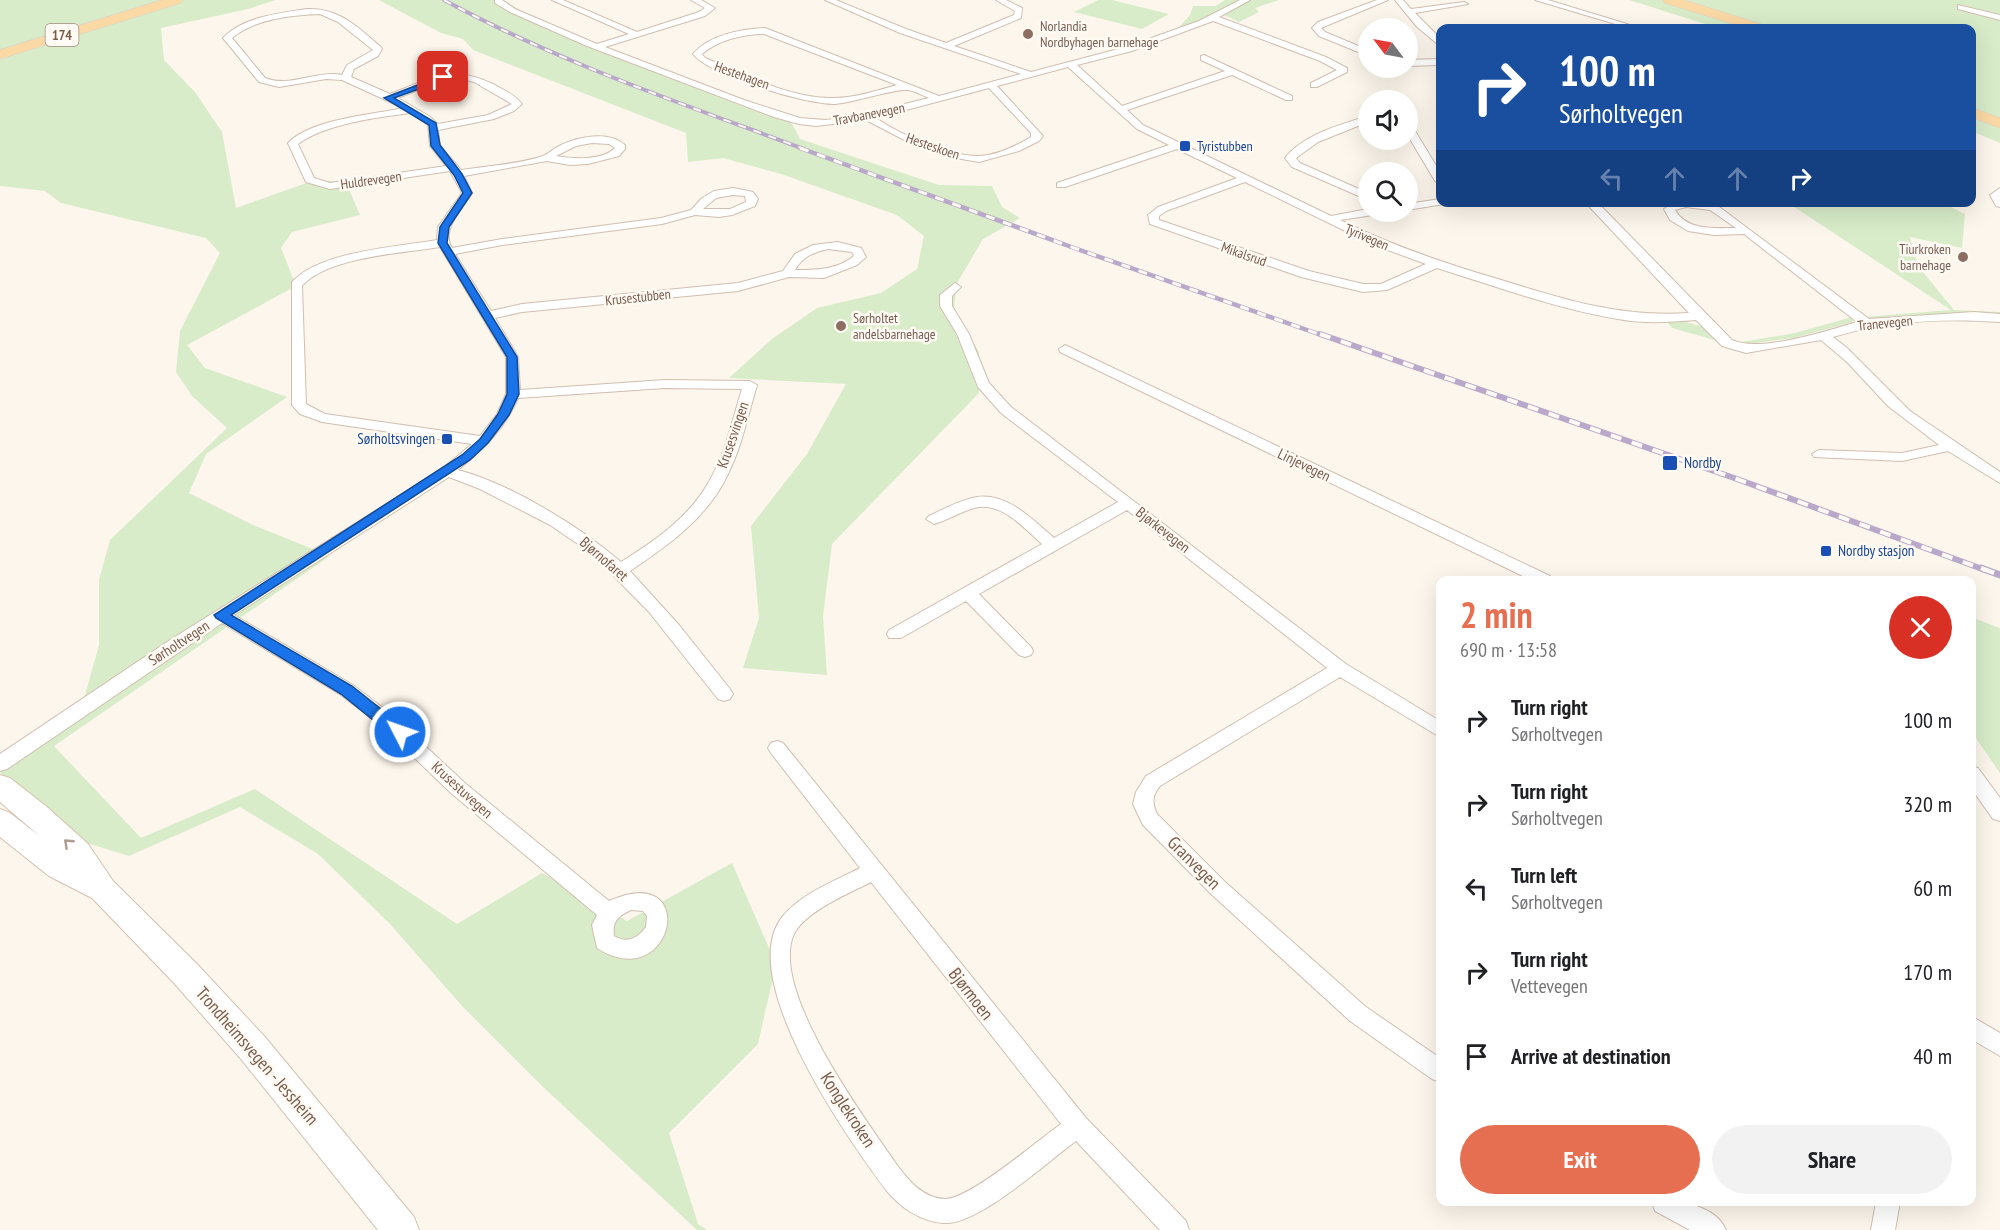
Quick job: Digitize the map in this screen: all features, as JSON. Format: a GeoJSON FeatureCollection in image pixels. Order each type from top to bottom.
{"type":"FeatureCollection","features":[{"type":"Feature","properties":{"kind":"main road","name":"174"},"geometry":{"type":"LineString","coordinates":[[0,55],[176,0]]}},
{"type":"Feature","properties":{"kind":"main road"},"geometry":{"type":"LineString","coordinates":[[1670,0],[1746,24]]}},
{"type":"Feature","properties":{"kind":"main road"},"geometry":{"type":"LineString","coordinates":[[1976,114],[2000,123]]}},
{"type":"Feature","properties":{"kind":"main road","name":"Trondheimsvegen - Jessheim"},"geometry":{"type":"LineString","coordinates":[[0,786],[37,815],[78,853],[103,890],[185,973],[253,1048],[401,1230]]}},
{"type":"Feature","properties":{"kind":"main road","name":"Trondheimsvegen - Jessheim"},"geometry":{"type":"LineString","coordinates":[[0,821],[59,867],[103,890]]}},
{"type":"Feature","properties":{"kind":"street"},"geometry":{"type":"LineString","coordinates":[[492,0],[507,0]]}},
{"type":"Feature","properties":{"kind":"street"},"geometry":{"type":"LineString","coordinates":[[556,0],[636,34]]}},
{"type":"Feature","properties":{"kind":"street"},"geometry":{"type":"LineString","coordinates":[[597,47],[702,14],[711,8],[694,0]]}},
{"type":"Feature","properties":{"kind":"street"},"geometry":{"type":"LineString","coordinates":[[829,0],[897,29],[1032,75]]}},
{"type":"Feature","properties":{"kind":"street"},"geometry":{"type":"LineString","coordinates":[[948,45],[1018,15],[1018,10],[1000,0]]}},
{"type":"Feature","properties":{"kind":"street","name":"Travbanevegen"},"geometry":{"type":"LineString","coordinates":[[498,1],[529,18],[597,47],[787,118],[828,123],[868,117],[1150,43],[1213,18],[1246,0]]}},
{"type":"Feature","properties":{"kind":"street"},"geometry":{"type":"LineString","coordinates":[[1358,49],[1322,34],[1316,28],[1384,0]]}},
{"type":"Feature","properties":{"kind":"street"},"geometry":{"type":"LineString","coordinates":[[1399,0],[1408,12],[1436,38]]}},
{"type":"Feature","properties":{"kind":"street"},"geometry":{"type":"LineString","coordinates":[[1539,0],[1622,24]]}},
{"type":"Feature","properties":{"kind":"street"},"geometry":{"type":"LineString","coordinates":[[1408,12],[1464,4]]}},
{"type":"Feature","properties":{"kind":"street"},"geometry":{"type":"LineString","coordinates":[[1961,7],[2000,18]]}},
{"type":"Feature","properties":{"kind":"street"},"geometry":{"type":"LineString","coordinates":[[346,77],[350,67],[375,54],[378,49],[330,14],[318,11],[292,14],[236,31],[227,38],[262,80],[268,83],[289,83],[326,76],[346,77],[429,120],[434,128],[435,146],[455,171],[467,193],[444,227],[446,247]]}},
{"type":"Feature","properties":{"kind":"street"},"geometry":{"type":"LineString","coordinates":[[1213,18],[1323,59],[1344,70],[1314,85]]}},
{"type":"Feature","properties":{"kind":"street"},"geometry":{"type":"LineString","coordinates":[[1604,24],[1612,21]]}},
{"type":"Feature","properties":{"kind":"street","name":"Hestehagen"},"geometry":{"type":"LineString","coordinates":[[906,86],[848,99],[831,101],[807,98],[702,60],[697,54],[707,46],[743,33],[765,31],[940,99]]}},
{"type":"Feature","properties":{"kind":"street"},"geometry":{"type":"LineString","coordinates":[[1204,58],[1289,98]]}},
{"type":"Feature","properties":{"kind":"street"},"geometry":{"type":"LineString","coordinates":[[1418,63],[1436,62]]}},
{"type":"Feature","properties":{"kind":"street","name":"Tyrivegen"},"geometry":{"type":"LineString","coordinates":[[1071,65],[1140,127],[1378,243],[1436,264],[1555,300],[1619,316],[1660,319],[1699,316]]}},
{"type":"Feature","properties":{"kind":"street"},"geometry":{"type":"LineString","coordinates":[[1119,110],[1231,72]]}},
{"type":"Feature","properties":{"kind":"street"},"geometry":{"type":"LineString","coordinates":[[388,98],[443,77],[458,75],[477,80],[512,98],[518,104],[503,112],[434,128]]}},
{"type":"Feature","properties":{"kind":"street","name":"Hesteskoen"},"geometry":{"type":"LineString","coordinates":[[868,117],[879,126],[904,137],[975,159],[989,157],[1035,139],[1038,136],[1035,131],[992,86]]}},
{"type":"Feature","properties":{"kind":"street","name":"Huldrevegen"},"geometry":{"type":"LineString","coordinates":[[410,110],[327,127],[298,137],[293,143],[310,180],[330,186],[455,171]]}},
{"type":"Feature","properties":{"kind":"street"},"geometry":{"type":"LineString","coordinates":[[1358,123],[1308,144],[1290,158],[1296,165],[1358,193]]}},
{"type":"Feature","properties":{"kind":"street"},"geometry":{"type":"LineString","coordinates":[[455,171],[547,158],[570,162],[588,161],[615,154],[620,149],[620,145],[602,140],[577,142],[564,146],[547,158]]}},
{"type":"Feature","properties":{"kind":"street"},"geometry":{"type":"LineString","coordinates":[[1418,144],[1436,174]]}},
{"type":"Feature","properties":{"kind":"street"},"geometry":{"type":"LineString","coordinates":[[1061,185],[1176,146]]}},
{"type":"Feature","properties":{"kind":"street","name":"Mikalsrud"},"geometry":{"type":"LineString","coordinates":[[1245,179],[1162,209],[1153,215],[1154,222],[1264,261],[1363,288],[1383,287],[1436,264]]}},
{"type":"Feature","properties":{"kind":"street"},"geometry":{"type":"LineString","coordinates":[[2000,190],[1995,195],[2000,204]]}},
{"type":"Feature","properties":{"kind":"street"},"geometry":{"type":"LineString","coordinates":[[1418,205],[1436,203]]}},
{"type":"Feature","properties":{"kind":"street"},"geometry":{"type":"LineString","coordinates":[[1595,207],[1699,316]]}},
{"type":"Feature","properties":{"kind":"street"},"geometry":{"type":"LineString","coordinates":[[1675,207],[1669,209],[1677,219],[1695,230],[1746,231]]}},
{"type":"Feature","properties":{"kind":"street"},"geometry":{"type":"LineString","coordinates":[[1708,207],[1721,212],[1866,323]]}},
{"type":"Feature","properties":{"kind":"street"},"geometry":{"type":"LineString","coordinates":[[484,441],[322,418],[305,411],[299,405],[296,285],[302,276],[327,264],[662,221],[695,212]]}},
{"type":"Feature","properties":{"kind":"street"},"geometry":{"type":"LineString","coordinates":[[1329,220],[1358,214]]}},
{"type":"Feature","properties":{"kind":"street","name":"Krusestubben"},"geometry":{"type":"LineString","coordinates":[[487,316],[522,308],[738,287],[788,273],[824,274],[853,263],[860,257],[857,250],[847,245],[832,244],[800,256],[792,264],[788,273]]}},
{"type":"Feature","properties":{"kind":"street","name":"Sørholtvegen"},"geometry":{"type":"LineString","coordinates":[[0,764],[221,615],[447,472],[484,441],[504,415],[513,394],[512,357],[446,247]]}},
{"type":"Feature","properties":{"kind":"street","name":"Bjørkevegen"},"geometry":{"type":"LineString","coordinates":[[955,287],[946,295],[946,306],[963,334],[983,384],[1006,410],[1128,502],[1340,669],[1436,728]]}},
{"type":"Feature","properties":{"kind":"street","name":"Tranevegen"},"geometry":{"type":"LineString","coordinates":[[1699,316],[1727,343],[1746,349],[1823,336],[1866,323],[1974,316],[2000,318]]}},
{"type":"Feature","properties":{"kind":"street"},"geometry":{"type":"LineString","coordinates":[[1823,336],[1845,351],[1892,402],[1950,446],[2000,478]]}},
{"type":"Feature","properties":{"kind":"street","name":"Linjevegen"},"geometry":{"type":"LineString","coordinates":[[1065,349],[1536,576]]}},
{"type":"Feature","properties":{"kind":"street","name":"Krusesvingen"},"geometry":{"type":"LineString","coordinates":[[513,394],[665,384],[750,385],[722,471],[706,500],[678,529],[649,552],[620,570]]}},
{"type":"Feature","properties":{"kind":"street"},"geometry":{"type":"LineString","coordinates":[[1819,454],[1906,458],[1922,457],[1950,446]]}},
{"type":"Feature","properties":{"kind":"street","name":"Bjørnofaret"},"geometry":{"type":"LineString","coordinates":[[447,472],[464,476],[496,490],[551,518],[578,535],[620,570],[668,624],[724,694]]}},
{"type":"Feature","properties":{"kind":"street"},"geometry":{"type":"LineString","coordinates":[[934,519],[977,502],[992,503],[1005,508],[1053,545]]}},
{"type":"Feature","properties":{"kind":"street"},"geometry":{"type":"LineString","coordinates":[[896,634],[1128,502]]}},
{"type":"Feature","properties":{"kind":"street"},"geometry":{"type":"LineString","coordinates":[[968,593],[1025,651]]}},
{"type":"Feature","properties":{"kind":"street","name":"Krusestuvegen"},"geometry":{"type":"LineString","coordinates":[[221,615],[346,690],[385,719],[459,789],[609,913]]}},
{"type":"Feature","properties":{"kind":"street","name":"Granvegen"},"geometry":{"type":"LineString","coordinates":[[1340,669],[1153,781],[1145,792],[1143,804],[1150,819],[1217,887],[1300,964],[1359,1014],[1436,1068]]}},
{"type":"Feature","properties":{"kind":"street","name":"Bjørmoen"},"geometry":{"type":"LineString","coordinates":[[777,748],[1078,1126],[1177,1230]]}},
{"type":"Feature","properties":{"kind":"street"},"geometry":{"type":"LineString","coordinates":[[1977,790],[2000,813]]}},
{"type":"Feature","properties":{"kind":"street","name":"Konglekroken"},"geometry":{"type":"LineString","coordinates":[[873,871],[791,920],[784,929],[779,955],[783,982],[792,1011],[809,1050],[893,1179],[909,1197],[926,1207],[946,1211],[969,1205],[1078,1126]]}},
{"type":"Feature","properties":{"kind":"street"},"geometry":{"type":"LineString","coordinates":[[1976,1031],[2000,1046]]}},
{"type":"Feature","properties":{"kind":"street"},"geometry":{"type":"LineString","coordinates":[[1671,1206],[1714,1230]]}},
{"type":"Feature","properties":{"kind":"street"},"geometry":{"type":"LineString","coordinates":[[1883,1230],[1887,1206]]}},
{"type":"Feature","properties":{"kind":"green space"},"geometry":{"type":"Polygon","coordinates":[[[0,0],[276,0],[248,9],[161,28],[164,60],[195,92],[222,132],[236,208],[315,180],[346,182],[360,215],[292,232],[281,248],[296,286],[187,345],[205,368],[287,397],[206,454],[189,493],[251,524],[330,556],[54,746],[141,838],[255,789],[457,924],[542,873],[627,921],[732,863],[776,964],[758,1044],[669,1133],[698,1224],[707,1230],[697,1230],[542,1086],[463,1007],[389,923],[318,854],[240,807],[129,856],[51,832],[0,772],[83,702],[99,645],[99,580],[110,540],[227,428],[192,396],[176,372],[180,331],[220,253],[206,238],[61,203],[45,191],[0,186],[0,0]]]}},
{"type":"Feature","properties":{"kind":"green space"},"geometry":{"type":"Polygon","coordinates":[[[379,0],[504,0],[534,19],[622,54],[665,76],[745,107],[790,120],[800,139],[939,185],[992,186],[1002,207],[1020,218],[983,239],[956,285],[954,310],[979,352],[979,393],[832,544],[823,616],[827,675],[743,668],[759,618],[751,526],[807,454],[846,384],[729,378],[772,339],[817,308],[881,293],[917,269],[924,236],[897,215],[781,174],[723,158],[688,162],[686,133],[473,50],[463,39],[441,33],[379,0]]]}},
{"type":"Feature","properties":{"kind":"green space"},"geometry":{"type":"Polygon","coordinates":[[[1098,0],[1112,0],[1169,14],[1142,29],[1074,12],[1098,0]]]}},
{"type":"Feature","properties":{"kind":"green space"},"geometry":{"type":"Polygon","coordinates":[[[1225,0],[1279,0],[1255,8],[1259,12],[1239,22],[1222,14],[1172,35],[1190,15],[1193,6],[1216,6],[1225,0]]]}},
{"type":"Feature","properties":{"kind":"green space"},"geometry":{"type":"Polygon","coordinates":[[[1629,0],[2000,0],[2000,143],[1976,133],[1976,24],[1705,24],[1629,0]]]}},
{"type":"Feature","properties":{"kind":"green space"},"geometry":{"type":"Polygon","coordinates":[[[1794,207],[1951,207],[1965,214],[1962,248],[1910,237],[1918,266],[1954,310],[2000,312],[2000,316],[1872,319],[1864,317],[1951,310],[1794,207]]]}},
{"type":"Feature","properties":{"kind":"green space"},"geometry":{"type":"Polygon","coordinates":[[[1852,317],[1853,322],[1794,338],[1747,344],[1742,342],[1795,333],[1852,317]]]}},
{"type":"Feature","properties":{"kind":"green space"},"geometry":{"type":"Polygon","coordinates":[[[1680,320],[1707,328],[1718,341],[1672,328],[1667,322],[1680,320]]]}},
{"type":"Feature","properties":{"kind":"green space"},"geometry":{"type":"Polygon","coordinates":[[[1976,619],[2000,628],[2000,773],[1976,738],[1976,619]]]}},
{"type":"Feature","properties":{"kind":"railway"},"geometry":{"type":"LineString","coordinates":[[444,0],[576,63],[804,149]]}},
{"type":"Feature","properties":{"kind":"railway"},"geometry":{"type":"LineString","coordinates":[[800,148],[1324,336]]}},
{"type":"Feature","properties":{"kind":"railway"},"geometry":{"type":"LineString","coordinates":[[1320,334],[1737,479],[1985,570]]}},
{"type":"Feature","properties":{"kind":"railway"},"geometry":{"type":"LineString","coordinates":[[1981,568],[2000,575]]}},
{"type":"Feature","properties":{"kind":"place","name":"Norlandia Nordbyhagen barnehage"},"geometry":{"type":"Point","coordinates":[1028,34]}},
{"type":"Feature","properties":{"kind":"place","name":"Tyristubben"},"geometry":{"type":"Point","coordinates":[1185,146]}},
{"type":"Feature","properties":{"kind":"place","name":"Tiurkroken barnehage"},"geometry":{"type":"Point","coordinates":[1963,257]}},
{"type":"Feature","properties":{"kind":"place","name":"Sørholtet andelsbarnehage"},"geometry":{"type":"Point","coordinates":[841,326]}},
{"type":"Feature","properties":{"kind":"place","name":"Sørholtsvingen"},"geometry":{"type":"Point","coordinates":[447,439]}},
{"type":"Feature","properties":{"kind":"place","name":"Nordby"},"geometry":{"type":"Point","coordinates":[1670,463]}},
{"type":"Feature","properties":{"kind":"place","name":"Nordby stasjon"},"geometry":{"type":"Point","coordinates":[1826,551]}},
{"type":"Feature","properties":{"kind":"route"},"geometry":{"type":"LineString","coordinates":[[400,732],[346,690],[221,615],[466,458],[484,441],[504,415],[513,394],[512,357],[443,243],[444,227],[467,193],[462,180],[435,146],[433,124],[388,98],[443,77]]}}]}
